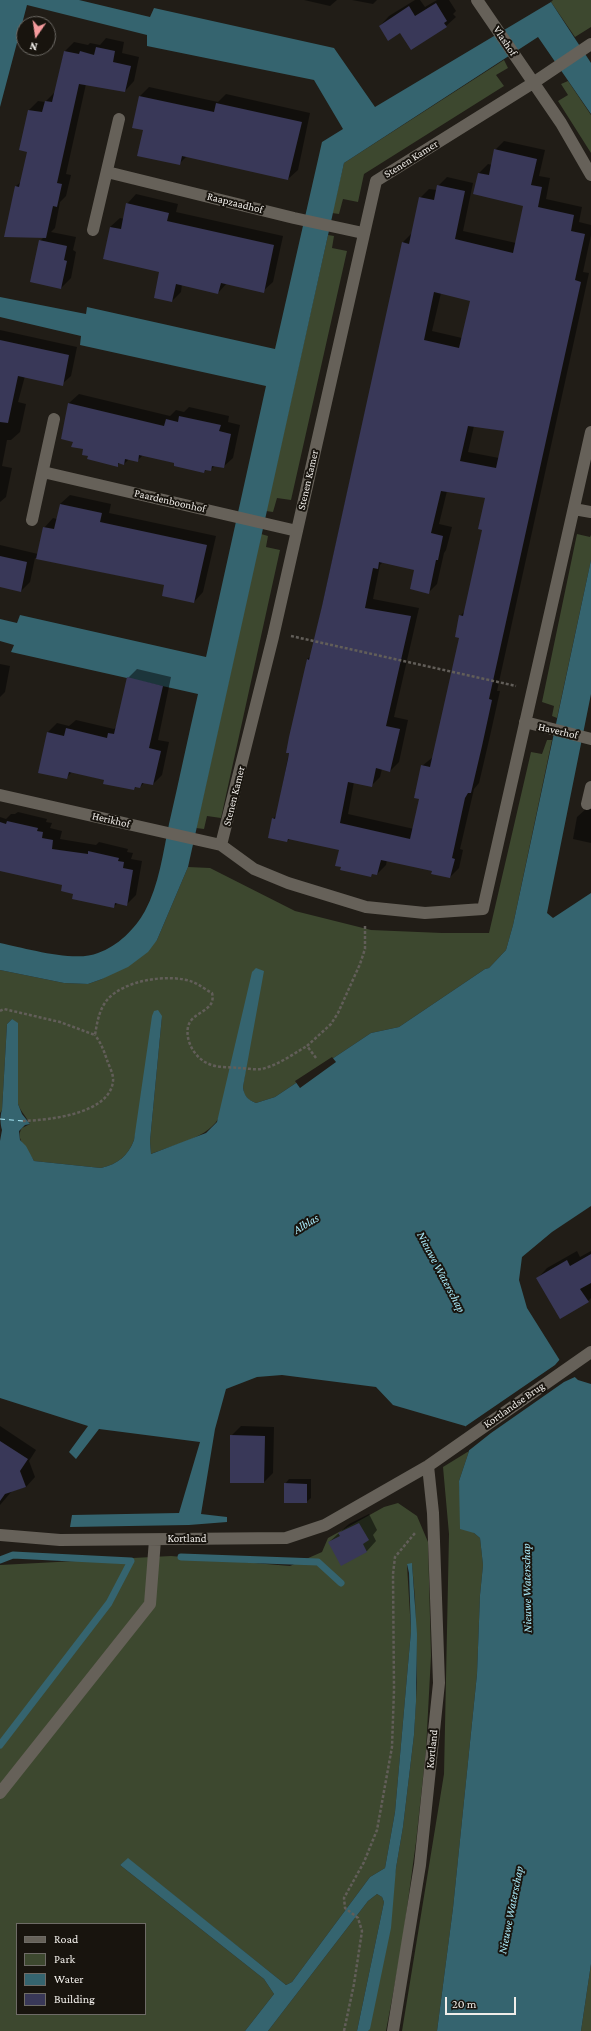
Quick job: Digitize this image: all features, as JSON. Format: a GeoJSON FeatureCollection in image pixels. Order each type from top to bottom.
{"type":"FeatureCollection","features":[{"type":"Feature","properties":{"kind":"street","name":"Vlashof"},"geometry":{"type":"LineString","coordinates":[[477,0],[533,83]]}},
{"type":"Feature","properties":{"kind":"street","name":"Stenen Kamer"},"geometry":{"type":"LineString","coordinates":[[221,845],[274,633],[363,233],[376,181],[533,83],[591,44]]}},
{"type":"Feature","properties":{"kind":"street"},"geometry":{"type":"LineString","coordinates":[[533,83],[561,123],[591,175]]}},
{"type":"Feature","properties":{"kind":"street"},"geometry":{"type":"LineString","coordinates":[[93,230],[119,119]]}},
{"type":"Feature","properties":{"kind":"street","name":"Raapzaadhof"},"geometry":{"type":"LineString","coordinates":[[107,172],[294,218],[363,233]]}},
{"type":"Feature","properties":{"kind":"street"},"geometry":{"type":"LineString","coordinates":[[32,520],[54,419]]}},
{"type":"Feature","properties":{"kind":"street"},"geometry":{"type":"LineString","coordinates":[[221,845],[254,869],[288,883],[366,907],[425,913],[483,909],[591,432]]}},
{"type":"Feature","properties":{"kind":"street","name":"Paardenboonhof"},"geometry":{"type":"LineString","coordinates":[[43,472],[297,531]]}},
{"type":"Feature","properties":{"kind":"street"},"geometry":{"type":"LineString","coordinates":[[574,509],[591,512]]}},
{"type":"Feature","properties":{"kind":"street","name":"Haverhof"},"geometry":{"type":"LineString","coordinates":[[525,722],[591,739]]}},
{"type":"Feature","properties":{"kind":"street"},"geometry":{"type":"LineString","coordinates":[[587,804],[591,787]]}},
{"type":"Feature","properties":{"kind":"street","name":"Herikhof"},"geometry":{"type":"LineString","coordinates":[[0,795],[221,845]]}},
{"type":"Feature","properties":{"kind":"street","name":"Kortlandse Brug"},"geometry":{"type":"LineString","coordinates":[[454,1446],[591,1352]]}},
{"type":"Feature","properties":{"kind":"street","name":"Kortland"},"geometry":{"type":"LineString","coordinates":[[0,1535],[60,1540],[286,1538],[325,1525],[428,1466],[454,1446]]}},
{"type":"Feature","properties":{"kind":"street","name":"Kortland"},"geometry":{"type":"LineString","coordinates":[[393,2031],[420,1865],[439,1683],[433,1513],[428,1466]]}},
{"type":"Feature","properties":{"kind":"street"},"geometry":{"type":"LineString","coordinates":[[0,1793],[150,1604],[155,1540]]}},
{"type":"Feature","properties":{"kind":"path"},"geometry":{"type":"LineString","coordinates":[[274,633],[532,690]]}},
{"type":"Feature","properties":{"kind":"path"},"geometry":{"type":"LineString","coordinates":[[95,1035],[98,1017],[107,1000],[132,983],[159,978],[194,982],[212,993],[214,1000],[212,1004],[191,1020],[188,1027],[187,1038],[191,1048],[199,1057],[209,1064],[251,1069],[266,1067],[307,1046],[331,1024],[338,1013],[360,964],[365,949],[366,907]]}},
{"type":"Feature","properties":{"kind":"path"},"geometry":{"type":"LineString","coordinates":[[0,1011],[4,1010],[35,1015],[95,1035],[101,1043],[114,1079],[108,1095],[83,1111],[54,1119],[23,1121]]}},
{"type":"Feature","properties":{"kind":"path"},"geometry":{"type":"LineString","coordinates":[[307,1046],[316,1058]]}},
{"type":"Feature","properties":{"kind":"path"},"geometry":{"type":"LineString","coordinates":[[344,2031],[354,1984],[362,1931],[358,1918],[345,1908],[344,1898],[364,1862],[377,1830],[392,1747],[394,1690],[393,1574],[395,1557],[433,1513]]}},
{"type":"Feature","properties":{"kind":"green space"},"geometry":{"type":"Polygon","coordinates":[[[553,0],[591,0],[591,27],[575,37],[551,2],[553,0]]]}},
{"type":"Feature","properties":{"kind":"green space"},"geometry":{"type":"Polygon","coordinates":[[[504,60],[508,68],[496,75],[504,86],[364,174],[358,202],[343,199],[339,214],[332,213],[344,163],[504,60]]]}},
{"type":"Feature","properties":{"kind":"green space"},"geometry":{"type":"Polygon","coordinates":[[[568,81],[591,115],[591,153],[558,101],[568,95],[561,84],[568,81]]]}},
{"type":"Feature","properties":{"kind":"green space"},"geometry":{"type":"Polygon","coordinates":[[[328,235],[334,236],[332,248],[347,251],[291,500],[277,498],[273,512],[266,511],[328,235]]]}},
{"type":"Feature","properties":{"kind":"green space"},"geometry":{"type":"Polygon","coordinates":[[[261,534],[268,536],[266,547],[280,550],[221,818],[207,816],[204,829],[196,828],[261,534]]]}},
{"type":"Feature","properties":{"kind":"green space"},"geometry":{"type":"Polygon","coordinates":[[[577,534],[590,537],[591,535],[591,560],[557,718],[552,716],[554,706],[542,702],[577,534]]]}},
{"type":"Feature","properties":{"kind":"green space"},"geometry":{"type":"Polygon","coordinates":[[[547,740],[552,740],[513,925],[506,950],[489,968],[485,969],[399,1027],[371,1033],[275,1097],[256,1103],[249,1100],[244,1094],[243,1087],[254,970],[220,1115],[208,1130],[190,1140],[151,1154],[150,1141],[162,1016],[134,1140],[129,1151],[117,1162],[101,1168],[34,1161],[23,1145],[20,1136],[22,1128],[30,1124],[18,1104],[12,1019],[7,1024],[2,1110],[0,1113],[0,970],[64,983],[88,984],[102,979],[157,940],[188,867],[210,868],[295,911],[371,930],[489,933],[531,752],[542,754],[547,740]]]}},
{"type":"Feature","properties":{"kind":"green space"},"geometry":{"type":"Polygon","coordinates":[[[469,1451],[459,1481],[460,1492],[474,1533],[480,1538],[483,1565],[480,1595],[477,1674],[453,1908],[437,2031],[402,2031],[444,1774],[449,1534],[443,1467],[469,1451]]]}},
{"type":"Feature","properties":{"kind":"green space"},"geometry":{"type":"Polygon","coordinates":[[[398,1503],[417,1516],[428,1542],[431,1656],[426,1750],[416,1842],[402,1945],[386,2031],[368,2031],[403,1827],[414,1735],[417,1682],[415,1599],[412,1564],[407,1565],[411,1631],[395,1812],[385,1868],[370,1877],[292,1982],[286,1985],[128,1859],[120,1865],[264,1979],[274,1994],[245,2031],[0,2031],[0,1565],[171,1556],[290,1566],[322,1552],[328,1538],[384,1507],[398,1503]]]}},
{"type":"Feature","properties":{"kind":"green space"},"geometry":{"type":"Polygon","coordinates":[[[377,1894],[382,1897],[384,1902],[357,2031],[268,2031],[368,1901],[377,1894]]]}},
{"type":"Feature","properties":{"kind":"green space"},"geometry":{"type":"Polygon","coordinates":[[[591,1964],[591,2031],[581,2031],[591,1964]]]}},
{"type":"Feature","properties":{"kind":"water"},"geometry":{"type":"Polygon","coordinates":[[[0,0],[79,0],[150,17],[154,8],[334,48],[375,107],[551,2],[591,63],[591,114],[538,37],[344,163],[188,867],[157,940],[148,952],[128,967],[88,984],[64,983],[0,970],[0,943],[63,956],[88,956],[105,950],[119,941],[141,918],[150,901],[157,880],[198,694],[11,652],[14,645],[0,641],[0,619],[17,623],[20,615],[206,657],[266,386],[80,345],[81,336],[0,317],[0,297],[86,314],[87,307],[275,349],[322,142],[343,129],[314,80],[147,46],[147,35],[27,5],[24,16],[16,16],[16,47],[0,107],[0,0]]]}},
{"type":"Feature","properties":{"kind":"water"},"geometry":{"type":"Polygon","coordinates":[[[591,560],[591,694],[547,913],[553,918],[591,893],[591,1206],[552,1232],[522,1257],[519,1280],[527,1308],[564,1367],[578,1380],[591,1384],[591,1964],[581,2031],[437,2031],[453,1908],[477,1674],[480,1595],[483,1565],[480,1538],[474,1533],[460,1529],[459,1481],[469,1451],[465,1426],[393,1405],[376,1387],[282,1375],[257,1377],[226,1389],[215,1429],[201,1514],[227,1517],[227,1522],[189,1525],[70,1527],[72,1515],[179,1513],[200,1442],[99,1429],[76,1459],[69,1452],[88,1426],[0,1398],[0,1141],[2,1130],[1,1117],[7,1024],[12,1019],[18,1023],[18,1104],[22,1114],[30,1124],[25,1125],[19,1131],[20,1140],[26,1146],[34,1161],[101,1168],[117,1162],[129,1151],[132,1146],[154,1011],[158,1010],[162,1016],[150,1141],[151,1154],[206,1133],[217,1122],[252,972],[256,968],[264,971],[243,1087],[244,1093],[247,1097],[256,1103],[275,1097],[371,1033],[399,1027],[485,969],[489,968],[506,950],[513,925],[591,560]]]}},
{"type":"Feature","properties":{"kind":"water"},"geometry":{"type":"Polygon","coordinates":[[[412,1563],[417,1634],[414,1735],[403,1827],[396,1868],[391,1928],[370,2029],[368,2031],[357,2031],[384,1902],[382,1897],[377,1894],[368,1901],[268,2031],[245,2031],[274,1994],[264,1979],[120,1865],[128,1858],[286,1985],[292,1982],[370,1877],[385,1868],[395,1812],[411,1631],[409,1573],[407,1564],[412,1563]]]}},
{"type":"Feature","properties":{"kind":"pier"},"geometry":{"type":"Polygon","coordinates":[[[332,1057],[336,1062],[300,1088],[295,1081],[332,1057]]]}},
{"type":"Feature","properties":{"kind":"pier"},"geometry":{"type":"Polygon","coordinates":[[[561,1358],[577,1376],[564,1382],[491,1433],[467,1452],[463,1428],[555,1365],[561,1358]]]}},
{"type":"Feature","properties":{"kind":"building"},"geometry":{"type":"Polygon","coordinates":[[[436,3],[447,21],[444,23],[447,27],[411,50],[400,33],[388,41],[379,26],[409,6],[415,16],[436,3]]]}},
{"type":"Feature","properties":{"kind":"building"},"geometry":{"type":"Polygon","coordinates":[[[96,47],[115,51],[113,62],[131,66],[125,92],[79,84],[57,183],[62,184],[57,207],[53,206],[46,238],[4,237],[15,186],[19,187],[27,152],[19,150],[28,110],[42,112],[45,101],[52,102],[64,51],[79,54],[80,51],[94,55],[96,47]]]}},
{"type":"Feature","properties":{"kind":"building"},"geometry":{"type":"Polygon","coordinates":[[[139,96],[214,112],[216,103],[302,122],[288,180],[182,156],[180,165],[137,156],[143,130],[132,128],[139,96]]]}},
{"type":"Feature","properties":{"kind":"building"},"geometry":{"type":"Polygon","coordinates":[[[494,149],[537,159],[531,185],[542,187],[538,207],[574,215],[571,231],[585,234],[575,280],[581,282],[489,699],[492,700],[482,746],[471,793],[468,793],[465,798],[452,858],[455,859],[450,878],[431,874],[432,871],[381,860],[377,875],[372,874],[371,877],[340,870],[341,867],[335,866],[339,850],[288,839],[287,842],[268,838],[272,818],[275,819],[288,759],[289,753],[286,753],[289,737],[307,659],[309,660],[322,606],[402,242],[409,244],[419,197],[434,200],[437,185],[465,191],[455,239],[513,253],[523,206],[473,194],[478,173],[489,175],[494,149]],[[434,292],[424,340],[459,348],[470,301],[434,292]],[[468,426],[460,461],[496,468],[504,431],[468,426]],[[441,491],[431,533],[443,536],[429,594],[410,589],[414,570],[379,562],[378,569],[373,568],[365,608],[411,616],[386,726],[400,729],[390,772],[376,768],[372,787],[348,782],[340,823],[410,839],[419,799],[414,798],[421,765],[430,767],[459,638],[455,637],[459,615],[463,616],[482,530],[478,529],[485,498],[441,491]]]}},
{"type":"Feature","properties":{"kind":"building"},"geometry":{"type":"Polygon","coordinates":[[[126,203],[169,213],[167,221],[274,245],[264,293],[221,283],[218,294],[176,284],[172,302],[154,298],[159,272],[103,259],[110,227],[121,229],[126,203]]]}},
{"type":"Feature","properties":{"kind":"building"},"geometry":{"type":"Polygon","coordinates":[[[39,240],[67,246],[64,260],[67,261],[61,289],[30,282],[39,240]]]}},
{"type":"Feature","properties":{"kind":"building"},"geometry":{"type":"Polygon","coordinates":[[[0,340],[69,355],[63,386],[18,376],[8,423],[0,422],[0,340]]]}},
{"type":"Feature","properties":{"kind":"building"},"geometry":{"type":"Polygon","coordinates":[[[68,403],[164,426],[166,419],[178,422],[179,416],[221,425],[219,431],[231,434],[224,468],[212,466],[211,471],[205,470],[204,473],[174,466],[174,463],[139,455],[138,462],[125,459],[124,465],[118,463],[118,467],[87,459],[88,456],[82,455],[83,449],[71,447],[73,442],[61,439],[68,403]]]}},
{"type":"Feature","properties":{"kind":"building"},"geometry":{"type":"Polygon","coordinates":[[[60,504],[102,513],[100,522],[207,545],[194,603],[162,596],[164,585],[36,559],[43,527],[54,529],[60,504]]]}},
{"type":"Feature","properties":{"kind":"building"},"geometry":{"type":"Polygon","coordinates":[[[0,556],[27,562],[21,592],[0,587],[0,556]]]}},
{"type":"Feature","properties":{"kind":"building"},"geometry":{"type":"Polygon","coordinates":[[[127,677],[163,686],[149,748],[161,751],[153,785],[142,783],[140,788],[135,787],[134,790],[103,784],[104,780],[69,772],[67,779],[38,773],[47,732],[64,736],[66,728],[107,738],[108,733],[114,734],[127,677]]]}},
{"type":"Feature","properties":{"kind":"building"},"geometry":{"type":"Polygon","coordinates":[[[7,821],[38,828],[37,831],[43,832],[42,838],[53,840],[52,849],[88,854],[88,851],[119,858],[118,861],[124,862],[123,868],[133,870],[127,906],[115,903],[114,908],[72,899],[73,894],[61,891],[62,885],[0,871],[0,822],[6,824],[7,821]]]}},
{"type":"Feature","properties":{"kind":"building"},"geometry":{"type":"Polygon","coordinates":[[[591,1254],[591,1283],[580,1289],[589,1302],[560,1319],[536,1278],[567,1260],[570,1266],[591,1254]]]}},
{"type":"Feature","properties":{"kind":"building"},"geometry":{"type":"Polygon","coordinates":[[[230,1435],[265,1436],[264,1483],[230,1483],[230,1435]]]}},
{"type":"Feature","properties":{"kind":"building"},"geometry":{"type":"Polygon","coordinates":[[[0,1441],[28,1459],[20,1471],[26,1487],[5,1494],[0,1501],[0,1441]]]}},
{"type":"Feature","properties":{"kind":"building"},"geometry":{"type":"Polygon","coordinates":[[[284,1483],[307,1484],[307,1503],[284,1503],[284,1483]]]}},
{"type":"Feature","properties":{"kind":"building"},"geometry":{"type":"Polygon","coordinates":[[[359,1523],[369,1540],[363,1544],[367,1552],[341,1566],[328,1542],[340,1536],[338,1533],[359,1523]]]}},
{"type":"Feature","properties":{"kind":"waterway"},"geometry":{"type":"LineString","coordinates":[[0,1560],[13,1555],[131,1561],[109,1603],[0,1745]]}},
{"type":"Feature","properties":{"kind":"waterway"},"geometry":{"type":"LineString","coordinates":[[181,1557],[318,1562],[341,1583]]}},
{"type":"Feature","properties":{"kind":"ferry route"},"geometry":{"type":"LineString","coordinates":[[0,1119],[23,1121]]}},
{"type":"Feature","properties":{"kind":"water label","name":"Alblas"},"geometry":{"type":"Point","coordinates":[306,1224]}},
{"type":"Feature","properties":{"kind":"water label","name":"Nieuwe Waterschap"},"geometry":{"type":"Point","coordinates":[441,1272]}},
{"type":"Feature","properties":{"kind":"water label","name":"Nieuwe Waterschap"},"geometry":{"type":"Point","coordinates":[527,1588]}},
{"type":"Feature","properties":{"kind":"water label","name":"Nieuwe Waterschap"},"geometry":{"type":"Point","coordinates":[511,1910]}}]}
